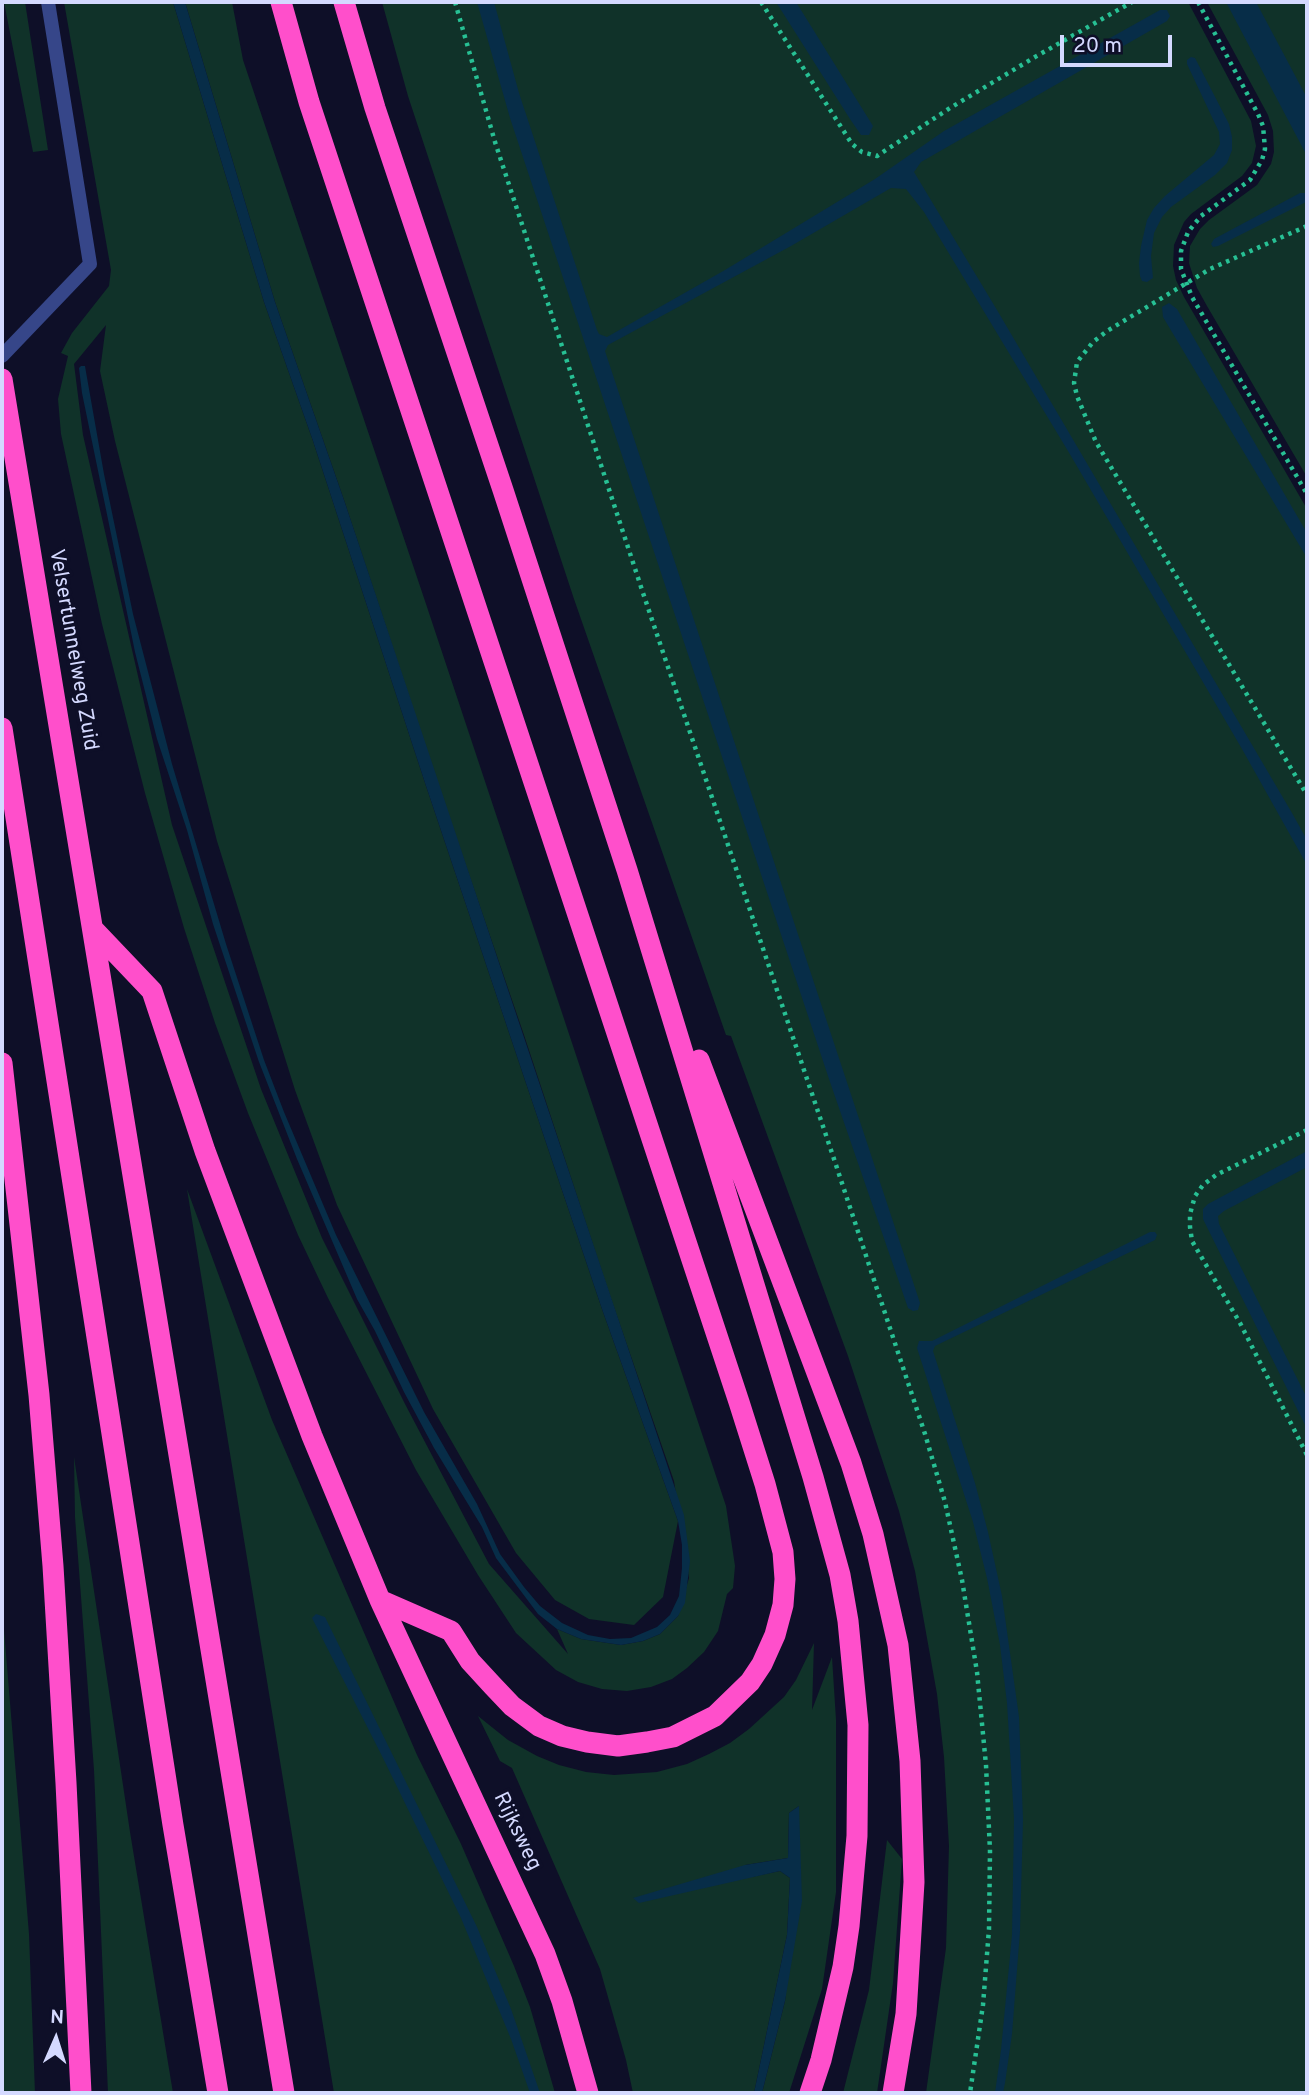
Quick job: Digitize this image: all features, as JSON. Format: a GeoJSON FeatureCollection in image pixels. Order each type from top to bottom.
{"type":"FeatureCollection","features":[{"type":"Feature","properties":{"kind":"highway"},"geometry":{"type":"LineString","coordinates":[[281,2],[326,153],[732,1378],[783,1552],[785,1579],[783,1605],[775,1635],[762,1664],[750,1682],[715,1716],[673,1737],[618,1746],[562,1736],[539,1726],[512,1706],[493,1686],[470,1661],[451,1631],[380,1600]]}},
{"type":"Feature","properties":{"kind":"highway"},"geometry":{"type":"LineString","coordinates":[[344,2],[375,108],[627,870],[813,1478],[840,1575],[848,1621],[858,1725],[857,1836],[843,1967],[821,2060],[810,2093]]}},
{"type":"Feature","properties":{"kind":"highway","name":"Velsertunnelweg Zuid"},"geometry":{"type":"LineString","coordinates":[[2,379],[284,2093]]}},
{"type":"Feature","properties":{"kind":"highway"},"geometry":{"type":"LineString","coordinates":[[2,775],[3,734]]}},
{"type":"Feature","properties":{"kind":"highway"},"geometry":{"type":"LineString","coordinates":[[3,734],[169,1798],[218,2093]]}},
{"type":"Feature","properties":{"kind":"highway"},"geometry":{"type":"LineString","coordinates":[[627,870],[851,1463],[873,1534],[890,1605],[905,1698],[914,1882],[906,2014],[893,2093]]}},
{"type":"Feature","properties":{"kind":"highway","name":"Rijksweg"},"geometry":{"type":"LineString","coordinates":[[93,929],[152,991],[205,1151],[312,1436],[380,1600],[541,1945],[562,2001],[588,2093]]}},
{"type":"Feature","properties":{"kind":"highway"},"geometry":{"type":"LineString","coordinates":[[2,1063],[39,1395],[53,1566],[81,2093]]}},
{"type":"Feature","properties":{"kind":"lane"},"geometry":{"type":"LineString","coordinates":[[2,356],[90,264],[48,2]]}},
{"type":"Feature","properties":{"kind":"path"},"geometry":{"type":"LineString","coordinates":[[455,2],[495,142],[925,1434],[945,1502],[970,1632],[986,1765],[990,1852],[989,1929],[983,2005],[970,2093]]}},
{"type":"Feature","properties":{"kind":"path"},"geometry":{"type":"LineString","coordinates":[[761,2],[852,144],[862,152],[877,156],[960,102],[1132,2]]}},
{"type":"Feature","properties":{"kind":"path"},"geometry":{"type":"LineString","coordinates":[[1198,2],[1258,114],[1263,126],[1265,149],[1250,180],[1201,216],[1188,232],[1180,260],[1186,284],[1307,494]]}},
{"type":"Feature","properties":{"kind":"path"},"geometry":{"type":"LineString","coordinates":[[1307,226],[1210,269],[1107,331],[1093,342],[1077,362],[1074,383],[1096,442],[1307,795]]}},
{"type":"Feature","properties":{"kind":"path"},"geometry":{"type":"LineString","coordinates":[[1307,1130],[1216,1175],[1203,1185],[1195,1196],[1190,1227],[1192,1241],[1240,1323],[1307,1455]]}},
{"type":"Feature","properties":{"kind":"green space"},"geometry":{"type":"Polygon","coordinates":[[[4,2],[25,2],[48,150],[33,152],[4,2]]]}},
{"type":"Feature","properties":{"kind":"green space"},"geometry":{"type":"Polygon","coordinates":[[[64,2],[173,2],[264,302],[313,441],[603,1312],[678,1521],[663,1597],[634,1625],[589,1619],[555,1600],[516,1553],[433,1409],[337,1205],[295,1090],[217,841],[115,441],[100,371],[106,325],[74,364],[83,435],[172,825],[261,1089],[322,1238],[489,1564],[568,1654],[557,1629],[581,1639],[621,1645],[643,1641],[660,1634],[678,1616],[689,1578],[674,1481],[275,302],[185,2],[232,2],[243,60],[726,1506],[735,1566],[733,1588],[727,1594],[718,1631],[704,1652],[687,1668],[672,1679],[651,1687],[627,1691],[602,1689],[578,1682],[556,1670],[516,1633],[416,1470],[328,1298],[298,1235],[215,1023],[145,793],[102,624],[61,434],[58,399],[68,356],[61,353],[72,333],[109,286],[111,270],[64,2]]]}},
{"type":"Feature","properties":{"kind":"green space"},"geometry":{"type":"Polygon","coordinates":[[[382,2],[1188,2],[1251,121],[1256,146],[1252,163],[1242,176],[1184,222],[1174,245],[1173,266],[1184,297],[1307,509],[1307,2093],[926,2093],[946,1948],[949,1846],[937,1694],[915,1571],[899,1511],[848,1356],[731,1036],[726,1035],[574,599],[408,96],[382,2]]]}},
{"type":"Feature","properties":{"kind":"green space"},"geometry":{"type":"Polygon","coordinates":[[[1207,2],[1307,2],[1307,477],[1197,288],[1189,263],[1190,246],[1200,229],[1257,185],[1271,164],[1274,152],[1273,131],[1268,115],[1207,2]]]}},
{"type":"Feature","properties":{"kind":"green space"},"geometry":{"type":"Polygon","coordinates":[[[187,1189],[272,1420],[417,1755],[461,1844],[514,1966],[530,2007],[555,2093],[334,2093],[187,1189]]]}},
{"type":"Feature","properties":{"kind":"green space"},"geometry":{"type":"Polygon","coordinates":[[[74,1457],[130,1832],[173,2093],[108,2093],[94,1770],[75,1517],[74,1457]]]}},
{"type":"Feature","properties":{"kind":"green space"},"geometry":{"type":"Polygon","coordinates":[[[2,1605],[29,1934],[35,2093],[2,2093],[2,1605]]]}},
{"type":"Feature","properties":{"kind":"green space"},"geometry":{"type":"Polygon","coordinates":[[[814,1643],[812,1710],[832,1657],[836,1720],[836,1892],[822,1989],[789,2093],[762,2093],[785,2001],[799,1838],[799,1806],[789,1813],[788,1858],[745,1865],[751,1877],[780,1871],[790,1878],[787,1935],[754,2093],[633,2093],[600,1969],[512,1768],[500,1761],[478,1716],[508,1740],[559,1765],[614,1775],[657,1772],[687,1764],[709,1754],[749,1729],[784,1697],[796,1680],[814,1643]]]}},
{"type":"Feature","properties":{"kind":"green space"},"geometry":{"type":"Polygon","coordinates":[[[887,1840],[902,1859],[893,1983],[877,2093],[843,2093],[869,1990],[887,1840]]]}},
{"type":"Feature","properties":{"kind":"water"},"geometry":{"type":"Polygon","coordinates":[[[173,2],[185,2],[275,302],[344,500],[684,1515],[690,1561],[685,1603],[678,1616],[660,1634],[643,1641],[621,1645],[581,1639],[557,1629],[538,1614],[496,1558],[482,1527],[434,1448],[357,1299],[259,1062],[213,924],[187,830],[157,739],[135,652],[82,393],[81,366],[85,366],[133,614],[172,764],[264,1060],[336,1235],[424,1412],[477,1504],[500,1554],[524,1587],[540,1606],[562,1623],[588,1635],[610,1639],[631,1638],[657,1627],[670,1615],[679,1596],[682,1545],[678,1521],[603,1312],[313,441],[264,302],[173,2]]]}},
{"type":"Feature","properties":{"kind":"water"},"geometry":{"type":"Polygon","coordinates":[[[477,2],[494,2],[519,93],[597,330],[599,334],[607,337],[725,270],[875,179],[944,131],[1160,10],[1167,10],[1170,16],[1167,21],[921,162],[914,172],[1292,813],[1307,840],[1307,865],[1071,456],[924,212],[906,189],[891,188],[791,246],[608,345],[605,351],[920,1303],[918,1310],[908,1308],[829,1079],[510,118],[477,2]]]}},
{"type":"Feature","properties":{"kind":"water"},"geometry":{"type":"Polygon","coordinates":[[[776,2],[796,2],[873,126],[869,135],[861,135],[776,2]]]}},
{"type":"Feature","properties":{"kind":"water"},"geometry":{"type":"Polygon","coordinates":[[[1226,2],[1256,2],[1307,98],[1307,156],[1226,2]]]}},
{"type":"Feature","properties":{"kind":"water"},"geometry":{"type":"Polygon","coordinates":[[[1191,57],[1195,58],[1229,124],[1232,150],[1227,163],[1215,175],[1171,207],[1162,217],[1154,233],[1151,256],[1153,278],[1147,282],[1142,281],[1139,263],[1147,220],[1165,196],[1214,155],[1220,144],[1219,132],[1187,64],[1191,57]]]}},
{"type":"Feature","properties":{"kind":"water"},"geometry":{"type":"Polygon","coordinates":[[[1300,193],[1305,193],[1306,202],[1218,246],[1213,247],[1211,244],[1214,239],[1300,193]]]}},
{"type":"Feature","properties":{"kind":"water"},"geometry":{"type":"Polygon","coordinates":[[[1169,303],[1177,309],[1307,533],[1307,558],[1163,317],[1162,307],[1169,303]]]}},
{"type":"Feature","properties":{"kind":"water"},"geometry":{"type":"Polygon","coordinates":[[[1307,1151],[1307,1167],[1218,1216],[1219,1224],[1307,1398],[1307,1429],[1203,1219],[1203,1209],[1307,1151]]]}},
{"type":"Feature","properties":{"kind":"water"},"geometry":{"type":"Polygon","coordinates":[[[1150,1232],[1157,1235],[1155,1240],[935,1346],[933,1351],[988,1532],[1002,1596],[1019,1717],[1023,1819],[1020,1931],[1012,2034],[1005,2083],[1003,2093],[995,2093],[1012,1935],[1014,1819],[1007,1703],[1000,1645],[973,1522],[917,1348],[919,1341],[932,1341],[1150,1232]]]}},
{"type":"Feature","properties":{"kind":"water"},"geometry":{"type":"Polygon","coordinates":[[[316,1614],[325,1617],[477,1927],[511,2009],[540,2093],[530,2093],[511,2039],[461,1918],[312,1618],[316,1614]]]}},
{"type":"Feature","properties":{"kind":"water"},"geometry":{"type":"Polygon","coordinates":[[[799,1806],[802,1901],[785,2001],[762,2093],[754,2093],[787,1935],[790,1878],[780,1871],[639,1903],[633,1898],[745,1865],[788,1858],[789,1813],[799,1806]]]}}]}
